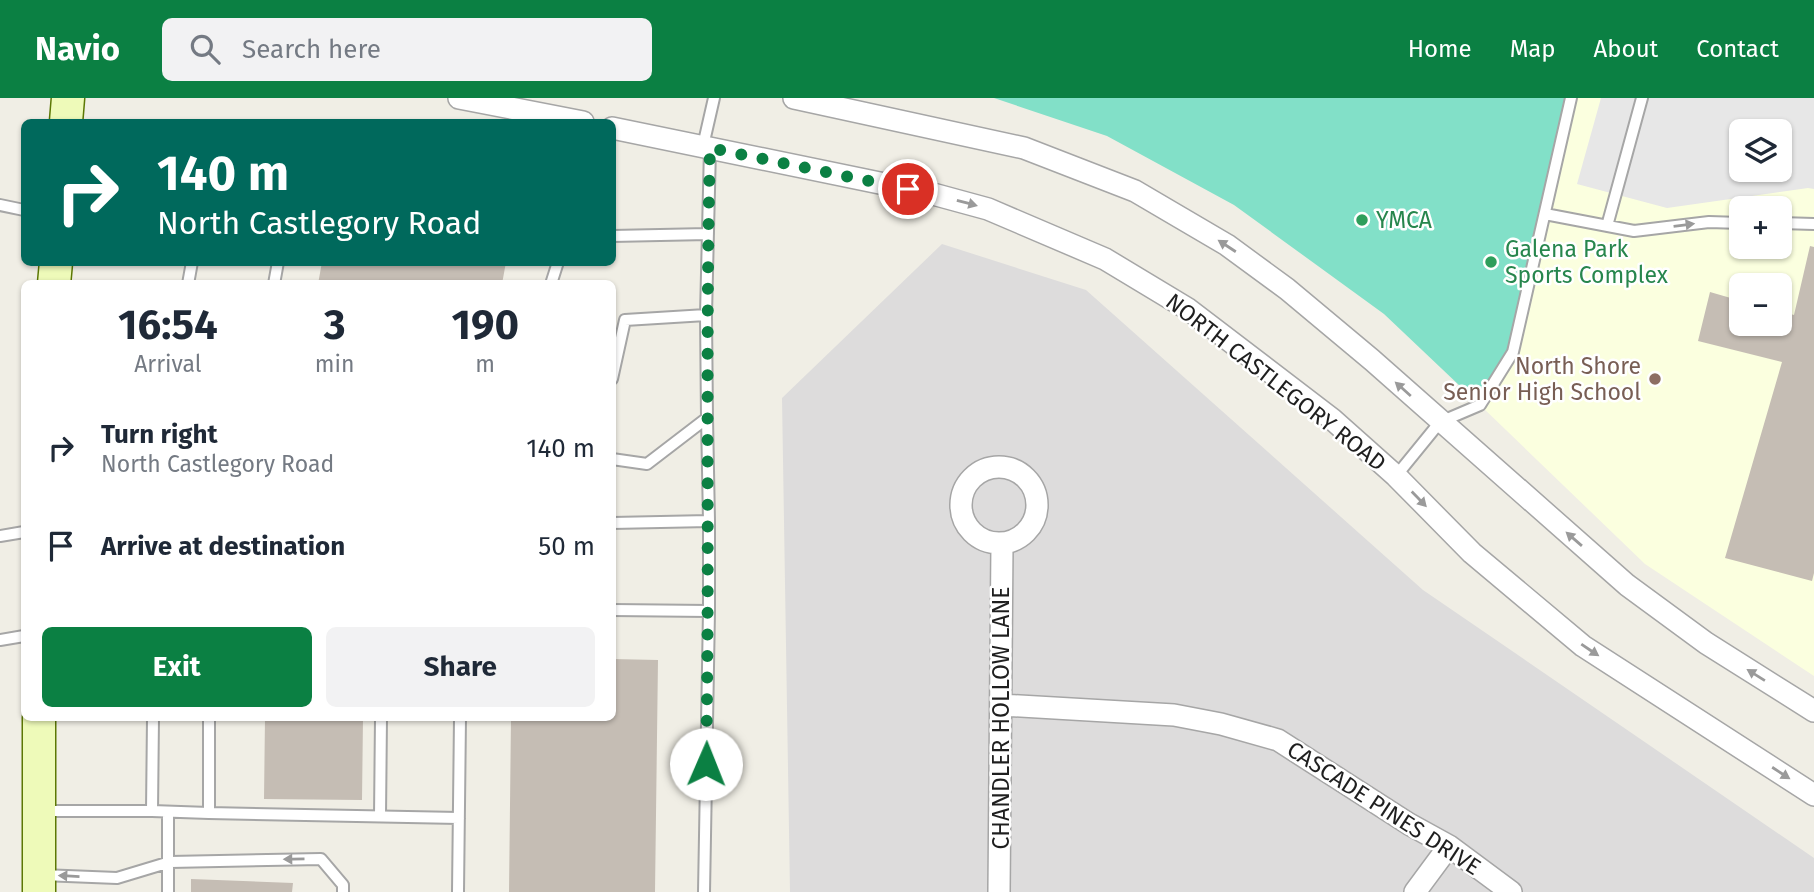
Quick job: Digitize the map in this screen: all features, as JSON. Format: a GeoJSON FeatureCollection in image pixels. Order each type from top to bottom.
{"type":"FeatureCollection","features":[{"type":"Feature","properties":{"kind":"main road"},"geometry":{"type":"LineString","coordinates":[[66,119],[68,98]]}},
{"type":"Feature","properties":{"kind":"main road"},"geometry":{"type":"LineString","coordinates":[[39,721],[39,883]]}},
{"type":"Feature","properties":{"kind":"street"},"geometry":{"type":"LineString","coordinates":[[459,98],[568,119]]}},
{"type":"Feature","properties":{"kind":"street"},"geometry":{"type":"LineString","coordinates":[[794,98],[1024,148],[1135,191],[1227,246],[1287,289],[1627,585],[1706,643],[1814,711]]}},
{"type":"Feature","properties":{"kind":"street","name":"NORTH CASTLEGORY ROAD"},"geometry":{"type":"LineString","coordinates":[[616,129],[933,194],[988,209],[1105,258],[1188,309],[1332,419],[1396,475],[1472,553],[1583,646],[1814,795]]}},
{"type":"Feature","properties":{"kind":"street","name":"CHANDLER HOLLOW LANE"},"geometry":{"type":"LineString","coordinates":[[999,892],[1002,544]]}},
{"type":"Feature","properties":{"kind":"street","name":"CASCADE PINES DRIVE"},"geometry":{"type":"LineString","coordinates":[[1002,705],[1174,715],[1221,724],[1278,740],[1409,824],[1449,846],[1511,892]]}},
{"type":"Feature","properties":{"kind":"street"},"geometry":{"type":"LineString","coordinates":[[1415,892],[1449,846]]}},
{"type":"Feature","properties":{"kind":"lane"},"geometry":{"type":"LineString","coordinates":[[704,892],[709,611],[707,147],[714,98]]}},
{"type":"Feature","properties":{"kind":"lane"},"geometry":{"type":"LineString","coordinates":[[1396,475],[1440,422],[1480,405],[1513,352],[1571,98]]}},
{"type":"Feature","properties":{"kind":"lane"},"geometry":{"type":"LineString","coordinates":[[1607,226],[1642,98]]}},
{"type":"Feature","properties":{"kind":"lane"},"geometry":{"type":"LineString","coordinates":[[0,205],[21,209]]}},
{"type":"Feature","properties":{"kind":"lane"},"geometry":{"type":"LineString","coordinates":[[1545,214],[1634,231],[1709,222],[1729,223]]}},
{"type":"Feature","properties":{"kind":"lane"},"geometry":{"type":"LineString","coordinates":[[1792,223],[1814,224]]}},
{"type":"Feature","properties":{"kind":"lane"},"geometry":{"type":"LineString","coordinates":[[616,236],[708,234]]}},
{"type":"Feature","properties":{"kind":"lane"},"geometry":{"type":"LineString","coordinates":[[616,361],[625,320],[706,315]]}},
{"type":"Feature","properties":{"kind":"lane"},"geometry":{"type":"LineString","coordinates":[[616,460],[647,464],[707,418]]}},
{"type":"Feature","properties":{"kind":"lane"},"geometry":{"type":"LineString","coordinates":[[616,523],[709,521]]}},
{"type":"Feature","properties":{"kind":"lane"},"geometry":{"type":"LineString","coordinates":[[0,536],[21,532]]}},
{"type":"Feature","properties":{"kind":"lane"},"geometry":{"type":"LineString","coordinates":[[616,610],[709,611]]}},
{"type":"Feature","properties":{"kind":"lane"},"geometry":{"type":"LineString","coordinates":[[0,640],[21,636]]}},
{"type":"Feature","properties":{"kind":"lane"},"geometry":{"type":"LineString","coordinates":[[152,811],[153,721]]}},
{"type":"Feature","properties":{"kind":"lane"},"geometry":{"type":"LineString","coordinates":[[209,721],[209,813]]}},
{"type":"Feature","properties":{"kind":"lane"},"geometry":{"type":"LineString","coordinates":[[380,816],[381,721]]}},
{"type":"Feature","properties":{"kind":"lane"},"geometry":{"type":"LineString","coordinates":[[458,892],[460,721]]}},
{"type":"Feature","properties":{"kind":"lane"},"geometry":{"type":"LineString","coordinates":[[39,811],[459,818]]}},
{"type":"Feature","properties":{"kind":"lane"},"geometry":{"type":"LineString","coordinates":[[168,812],[168,892]]}},
{"type":"Feature","properties":{"kind":"lane"},"geometry":{"type":"LineString","coordinates":[[39,883],[117,878],[168,863],[321,859],[343,885],[343,892]]}},
{"type":"Feature","properties":{"kind":"shaded area","name":"North Shore Senior High School"},"geometry":{"type":"Polygon","coordinates":[[[1571,98],[1814,98],[1814,676],[1645,564],[1480,405],[1571,98]]]}},
{"type":"Feature","properties":{"kind":"shaded area"},"geometry":{"type":"Polygon","coordinates":[[[1601,98],[1814,98],[1814,189],[1729,196],[1729,199],[1667,208],[1577,184],[1601,98]]]}},
{"type":"Feature","properties":{"kind":"shaded area"},"geometry":{"type":"Polygon","coordinates":[[[942,244],[1086,290],[1423,590],[1814,858],[1814,892],[790,892],[782,398],[942,244]]]}},
{"type":"Feature","properties":{"kind":"green space","name":"YMCA"},"geometry":{"type":"Polygon","coordinates":[[[994,98],[1571,98],[1513,352],[1480,405],[1384,314],[1234,205],[1107,136],[994,98]]]}},
{"type":"Feature","properties":{"kind":"building"},"geometry":{"type":"Polygon","coordinates":[[[1810,246],[1814,247],[1812,581],[1725,558],[1782,362],[1698,341],[1710,292],[1729,298],[1729,336],[1792,336],[1794,315],[1810,246]]]}},
{"type":"Feature","properties":{"kind":"building"},"geometry":{"type":"Polygon","coordinates":[[[321,266],[505,266],[503,280],[319,280],[321,266]]]}},
{"type":"Feature","properties":{"kind":"building"},"geometry":{"type":"Polygon","coordinates":[[[616,659],[658,660],[655,892],[509,892],[511,721],[616,721],[616,659]]]}},
{"type":"Feature","properties":{"kind":"building"},"geometry":{"type":"Polygon","coordinates":[[[265,721],[363,721],[362,800],[264,799],[265,721]]]}},
{"type":"Feature","properties":{"kind":"building"},"geometry":{"type":"Polygon","coordinates":[[[191,879],[293,883],[292,892],[191,892],[191,879]]]}},
{"type":"Feature","properties":{"kind":"place","name":"YMCA"},"geometry":{"type":"Point","coordinates":[1362,220]}},
{"type":"Feature","properties":{"kind":"place","name":"Galena Park Sports Complex"},"geometry":{"type":"Point","coordinates":[1491,262]}},
{"type":"Feature","properties":{"kind":"place","name":"North Shore Senior High School"},"geometry":{"type":"Point","coordinates":[1655,379]}},
{"type":"Feature","properties":{"kind":"route"},"geometry":{"type":"LineString","coordinates":[[706,764],[709,611],[706,315],[710,148],[908,189]]}}]}
